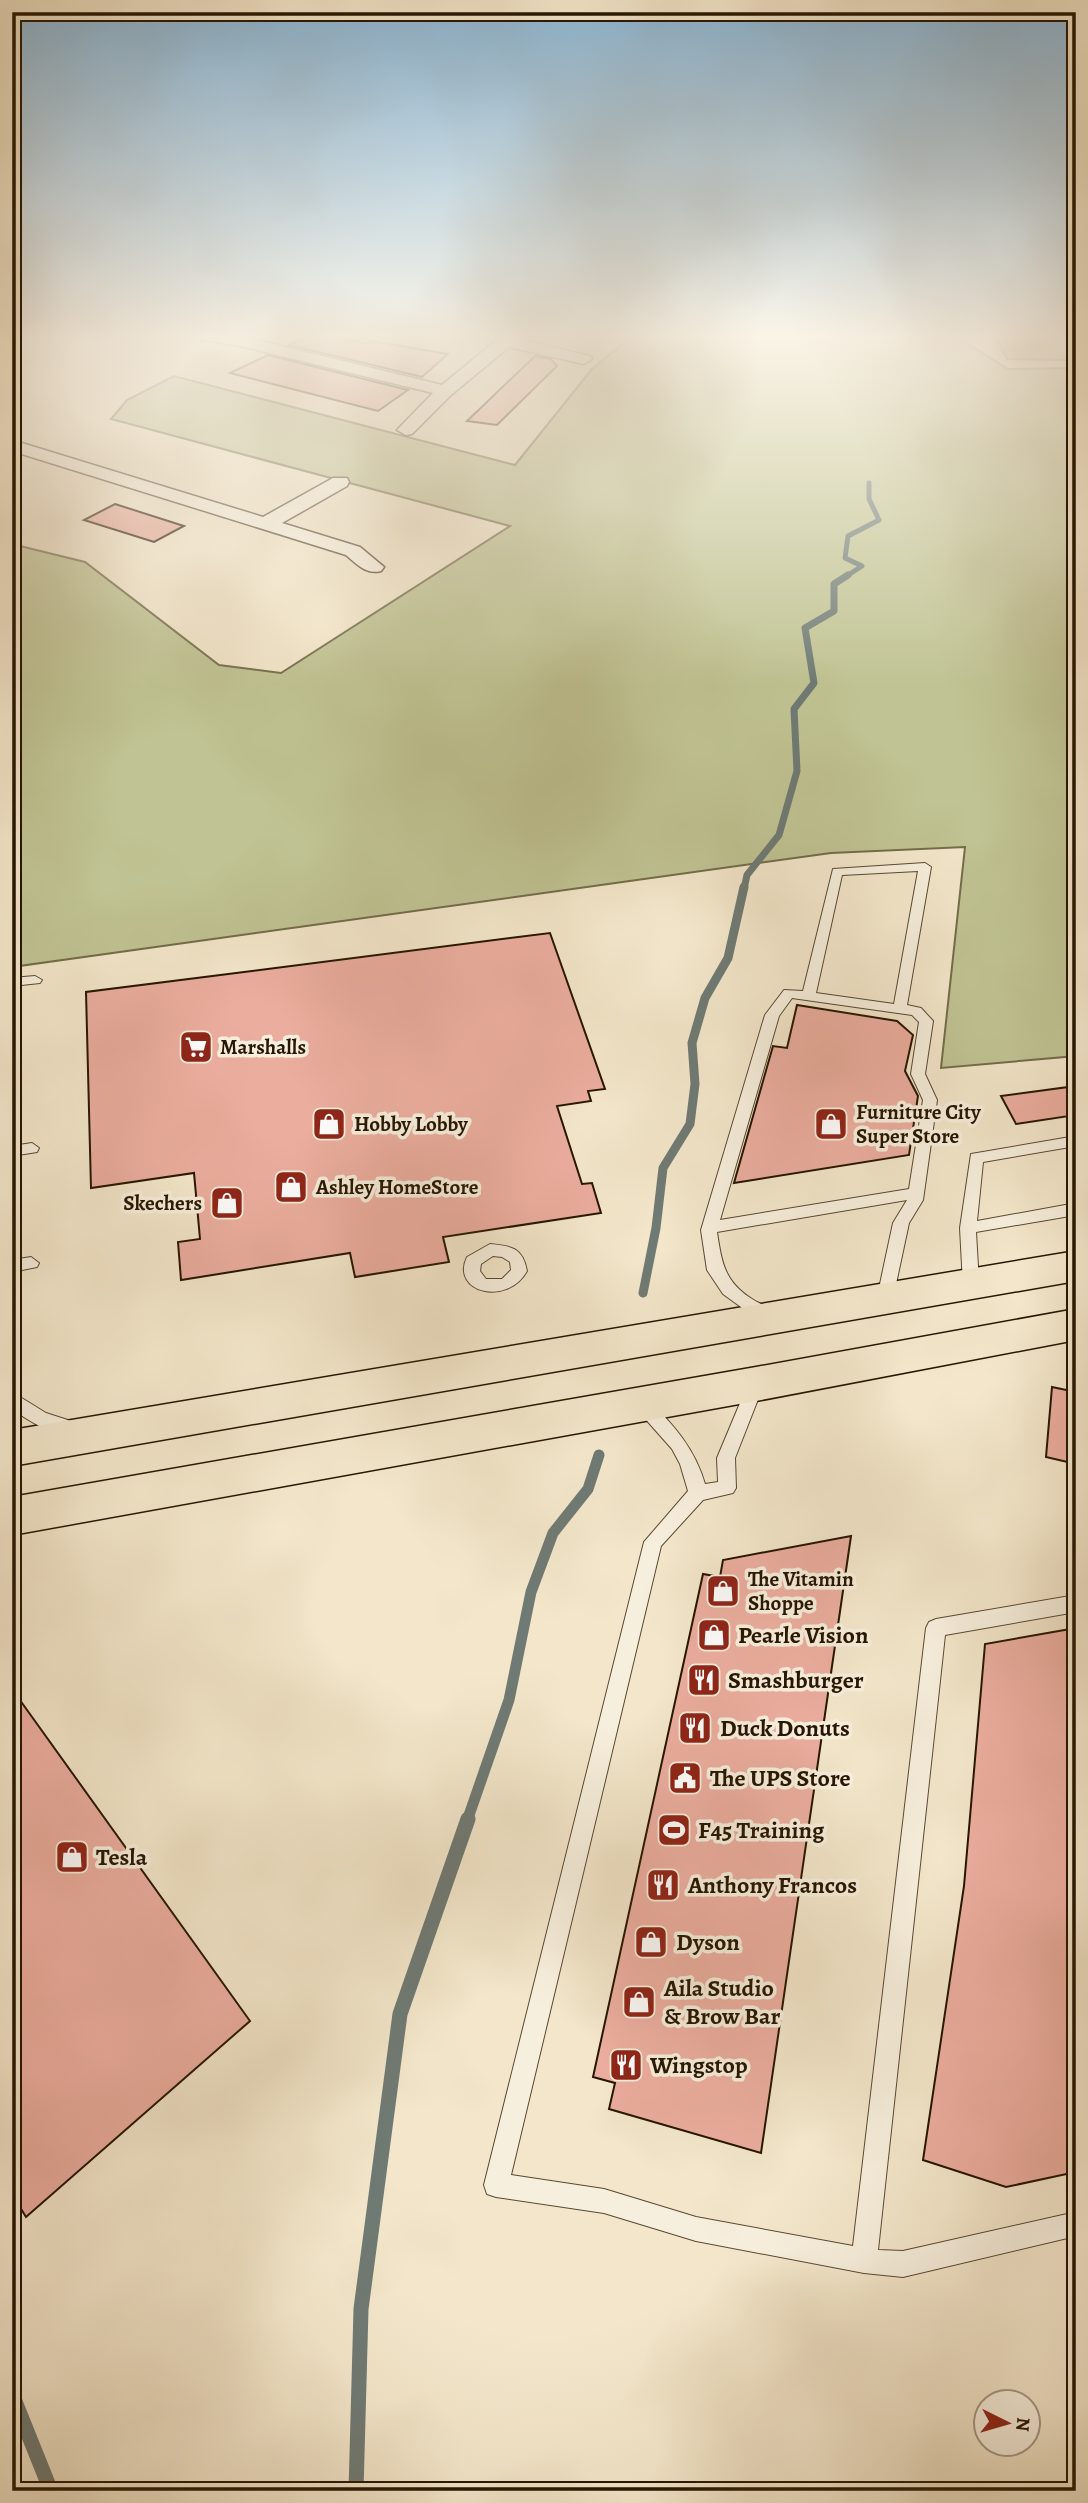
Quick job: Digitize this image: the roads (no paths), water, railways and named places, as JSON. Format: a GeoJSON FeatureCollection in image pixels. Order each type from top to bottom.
{"type":"FeatureCollection","features":[{"type":"Feature","properties":{"kind":"highway"},"geometry":{"type":"LineString","coordinates":[[12,1448],[1076,1266]]}},
{"type":"Feature","properties":{"kind":"highway"},"geometry":{"type":"LineString","coordinates":[[12,1516],[642,1405],[1076,1324]]}},
{"type":"Feature","properties":{"kind":"highway"},"geometry":{"type":"LineString","coordinates":[[1001,1337],[1076,1336]]}},
{"type":"Feature","properties":{"kind":"street"},"geometry":{"type":"LineString","coordinates":[[34,452],[353,551],[374,567]]}},
{"type":"Feature","properties":{"kind":"street"},"geometry":{"type":"LineString","coordinates":[[265,524],[340,482]]}},
{"type":"Feature","properties":{"kind":"lane"},"geometry":{"type":"LineString","coordinates":[[808,996],[837,872],[925,867],[900,1009]]}},
{"type":"Feature","properties":{"kind":"lane"},"geometry":{"type":"LineString","coordinates":[[12,982],[35,980]]}},
{"type":"Feature","properties":{"kind":"lane"},"geometry":{"type":"LineString","coordinates":[[777,1317],[751,1306],[729,1290],[715,1270],[710,1227],[772,1015],[789,993],[916,1011],[926,1021],[918,1074],[930,1100],[915,1200],[901,1223],[885,1298]]}},
{"type":"Feature","properties":{"kind":"lane"},"geometry":{"type":"LineString","coordinates":[[971,1284],[968,1228],[976,1158],[1076,1141]]}},
{"type":"Feature","properties":{"kind":"lane"},"geometry":{"type":"LineString","coordinates":[[12,1151],[33,1147]]}},
{"type":"Feature","properties":{"kind":"lane"},"geometry":{"type":"LineString","coordinates":[[710,1227],[916,1193]]}},
{"type":"Feature","properties":{"kind":"lane"},"geometry":{"type":"LineString","coordinates":[[968,1228],[1076,1209]]}},
{"type":"Feature","properties":{"kind":"lane"},"geometry":{"type":"LineString","coordinates":[[12,1266],[31,1263]]}},
{"type":"Feature","properties":{"kind":"lane"},"geometry":{"type":"LineString","coordinates":[[756,1384],[726,1458],[727,1488],[698,1493],[653,1542],[496,2185],[604,2201],[696,2229],[864,2260],[903,2264],[1076,2224]]}},
{"type":"Feature","properties":{"kind":"lane"},"geometry":{"type":"LineString","coordinates":[[12,1399],[26,1410],[59,1427],[98,1432]]}},
{"type":"Feature","properties":{"kind":"lane"},"geometry":{"type":"LineString","coordinates":[[642,1405],[675,1439],[691,1462],[698,1493]]}},
{"type":"Feature","properties":{"kind":"lane"},"geometry":{"type":"LineString","coordinates":[[864,2260],[936,1628],[1076,1603]]}},
{"type":"Feature","properties":{"kind":"waterway"},"geometry":{"type":"LineString","coordinates":[[845,577],[862,566],[845,558],[848,536],[879,520],[869,499],[869,483]]}},
{"type":"Feature","properties":{"kind":"waterway"},"geometry":{"type":"LineString","coordinates":[[744,889],[747,875],[779,835],[797,771],[794,709],[814,683],[805,628],[834,611],[834,584],[848,575]]}},
{"type":"Feature","properties":{"kind":"waterway"},"geometry":{"type":"LineString","coordinates":[[643,1293],[656,1228],[663,1168],[690,1124],[695,1084],[692,1043],[705,998],[728,958],[744,887]]}},
{"type":"Feature","properties":{"kind":"waterway"},"geometry":{"type":"LineString","coordinates":[[467,1821],[509,1700],[531,1592],[553,1533],[588,1489],[599,1455]]}},
{"type":"Feature","properties":{"kind":"waterway"},"geometry":{"type":"LineString","coordinates":[[356,2491],[361,2309],[400,2014],[468,1819]]}},
{"type":"Feature","properties":{"kind":"waterway"},"geometry":{"type":"LineString","coordinates":[[12,2394],[51,2491]]}},
{"type":"Feature","properties":{"kind":"place","name":"Marshalls"},"geometry":{"type":"Point","coordinates":[196,1047]}},
{"type":"Feature","properties":{"kind":"place","name":"Hobby Lobby"},"geometry":{"type":"Point","coordinates":[329,1124]}},
{"type":"Feature","properties":{"kind":"place","name":"Furniture City Super Store"},"geometry":{"type":"Point","coordinates":[831,1124]}},
{"type":"Feature","properties":{"kind":"place","name":"Ashley HomeStore"},"geometry":{"type":"Point","coordinates":[291,1187]}},
{"type":"Feature","properties":{"kind":"place","name":"Skechers"},"geometry":{"type":"Point","coordinates":[227,1203]}},
{"type":"Feature","properties":{"kind":"place","name":"The Vitamin Shoppe"},"geometry":{"type":"Point","coordinates":[723,1591]}},
{"type":"Feature","properties":{"kind":"place","name":"Pearle Vision"},"geometry":{"type":"Point","coordinates":[714,1635]}},
{"type":"Feature","properties":{"kind":"place","name":"Smashburger"},"geometry":{"type":"Point","coordinates":[704,1680]}},
{"type":"Feature","properties":{"kind":"place","name":"Duck Donuts"},"geometry":{"type":"Point","coordinates":[695,1728]}},
{"type":"Feature","properties":{"kind":"place","name":"The UPS Store"},"geometry":{"type":"Point","coordinates":[685,1778]}},
{"type":"Feature","properties":{"kind":"place","name":"F45 Training"},"geometry":{"type":"Point","coordinates":[674,1830]}},
{"type":"Feature","properties":{"kind":"place","name":"Tesla"},"geometry":{"type":"Point","coordinates":[72,1857]}},
{"type":"Feature","properties":{"kind":"place","name":"Anthony Francos"},"geometry":{"type":"Point","coordinates":[663,1885]}},
{"type":"Feature","properties":{"kind":"place","name":"Dyson"},"geometry":{"type":"Point","coordinates":[651,1942]}},
{"type":"Feature","properties":{"kind":"place","name":"Aila Studio & Brow Bar"},"geometry":{"type":"Point","coordinates":[639,2002]}},
{"type":"Feature","properties":{"kind":"place","name":"Wingstop"},"geometry":{"type":"Point","coordinates":[626,2065]}}]}
